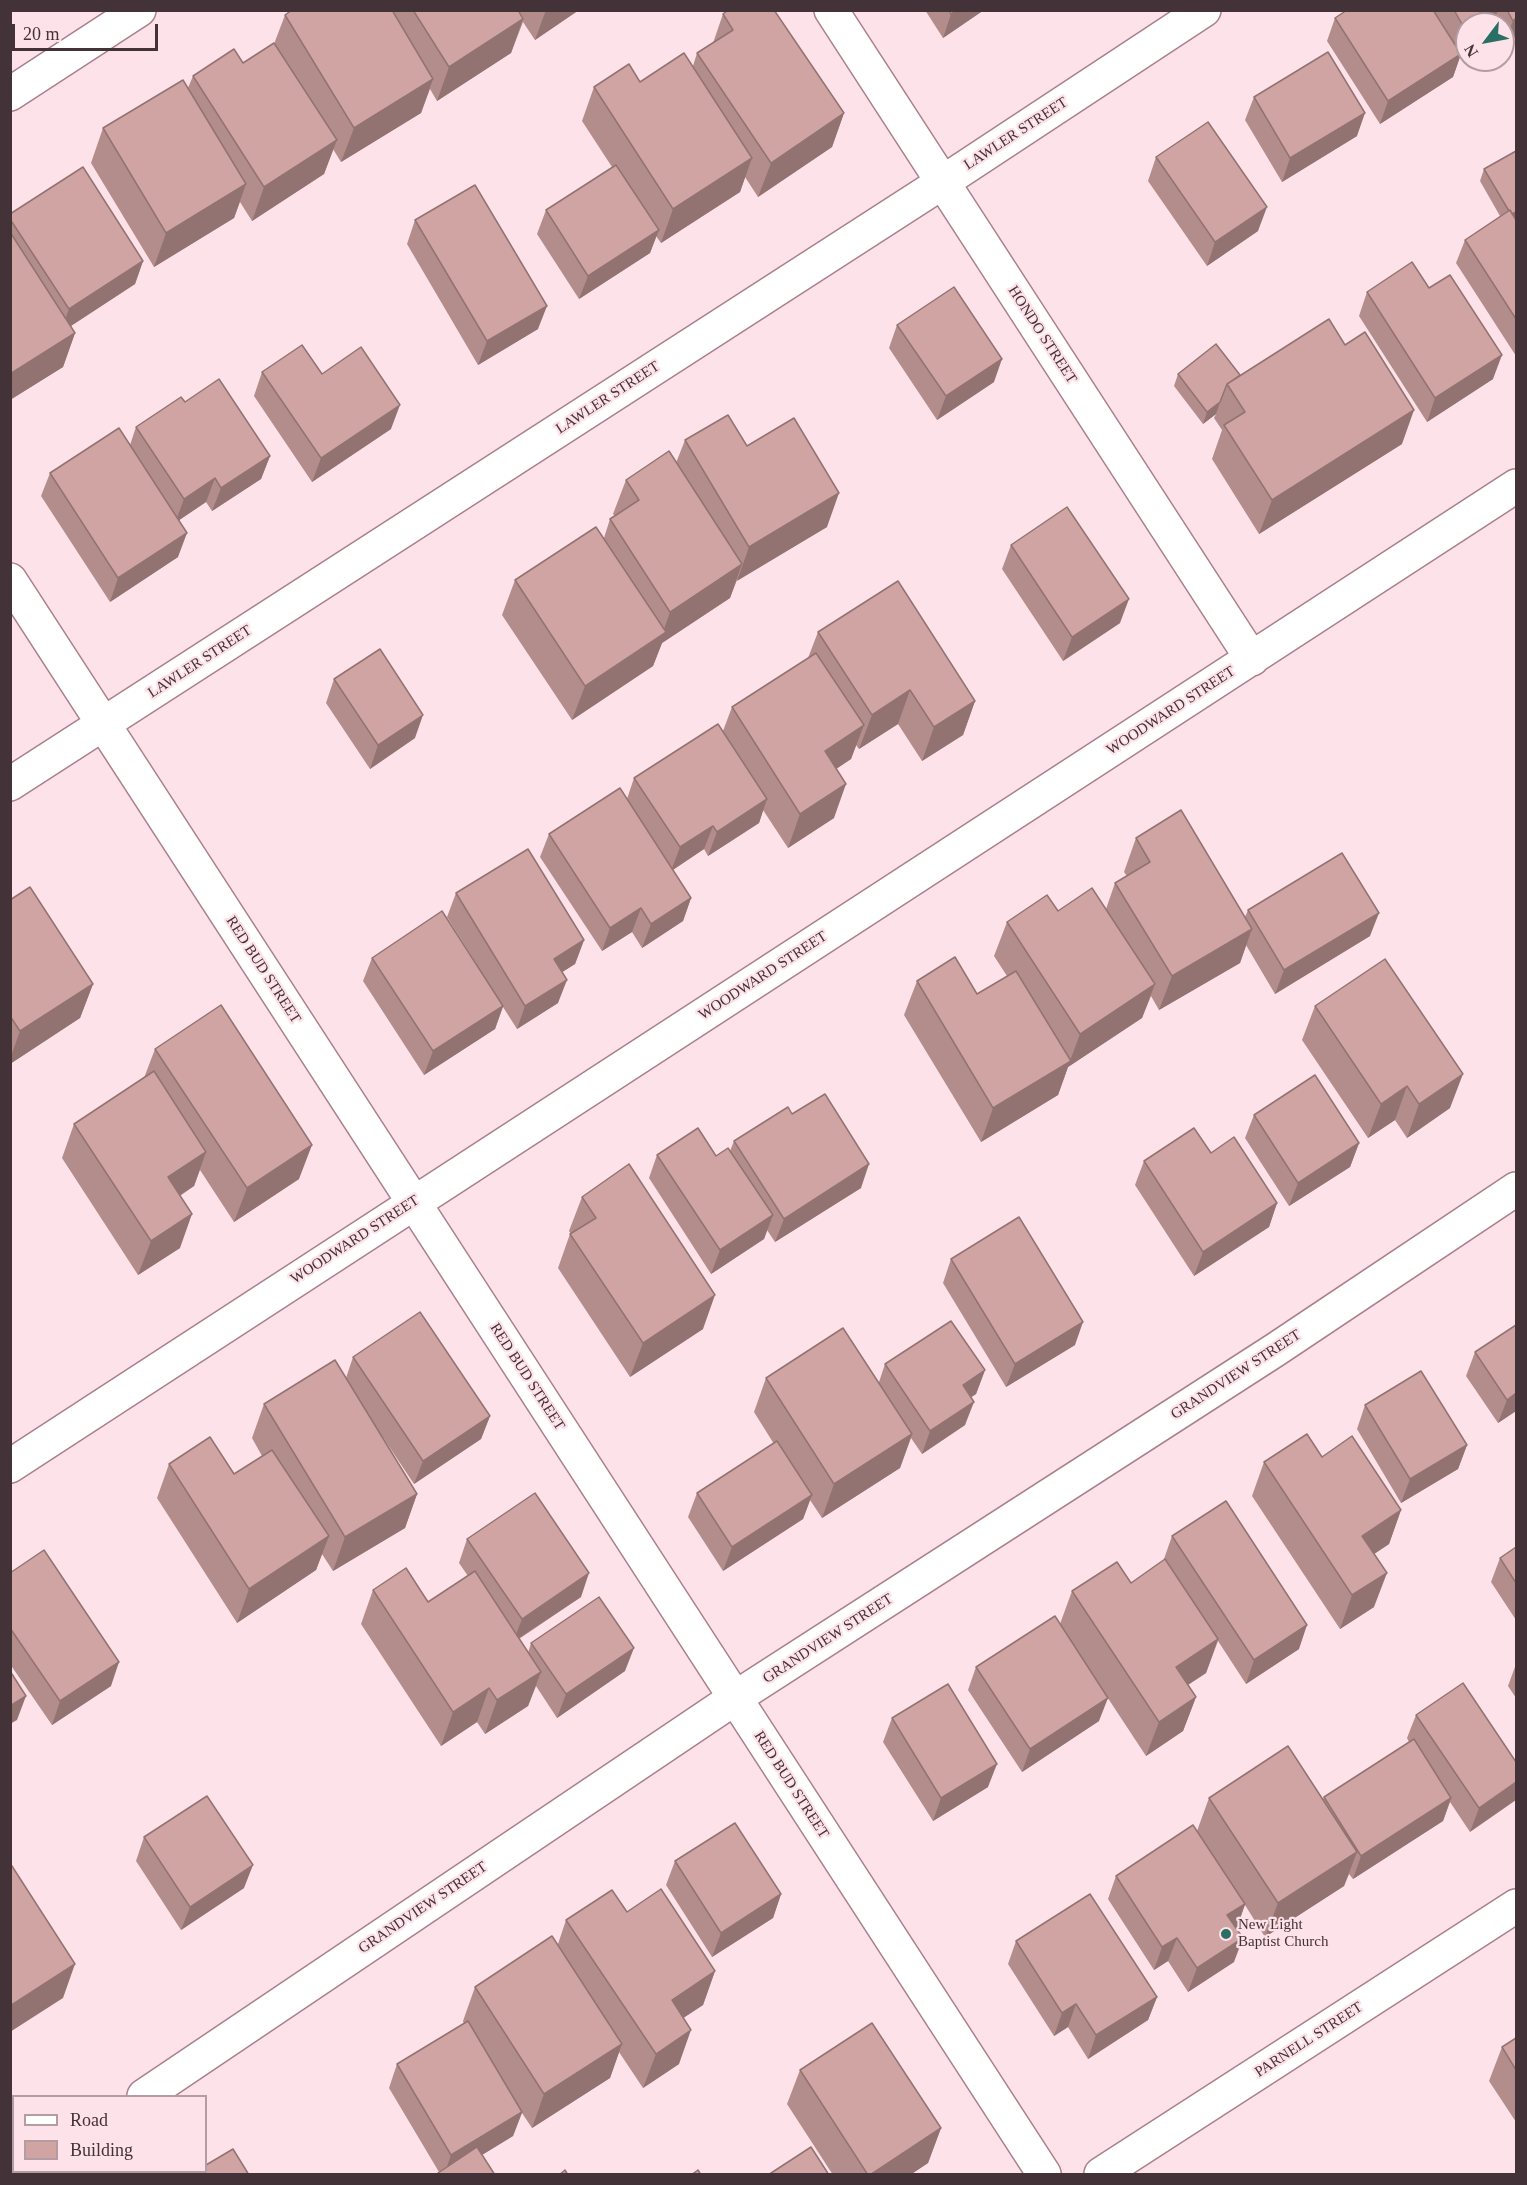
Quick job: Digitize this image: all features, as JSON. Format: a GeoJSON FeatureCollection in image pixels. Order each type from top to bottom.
{"type":"FeatureCollection","features":[{"type":"Feature","properties":{"kind":"street"},"geometry":{"type":"LineString","coordinates":[[10,94],[139,10]]}},
{"type":"Feature","properties":{"kind":"street","name":"HONDO STREET"},"geometry":{"type":"LineString","coordinates":[[831,10],[1252,659]]}},
{"type":"Feature","properties":{"kind":"street","name":"LAWLER STREET"},"geometry":{"type":"LineString","coordinates":[[10,784],[943,182],[1204,10]]}},
{"type":"Feature","properties":{"kind":"street","name":"WOODWARD STREET"},"geometry":{"type":"LineString","coordinates":[[10,1466],[1516,486]]}},
{"type":"Feature","properties":{"kind":"street","name":"RED BUD STREET"},"geometry":{"type":"LineString","coordinates":[[10,580],[1044,2175]]}},
{"type":"Feature","properties":{"kind":"street","name":"GRANDVIEW STREET"},"geometry":{"type":"LineString","coordinates":[[147,2095],[735,1698],[1275,1350],[1516,1189]]}},
{"type":"Feature","properties":{"kind":"street","name":"PARNELL STREET"},"geometry":{"type":"LineString","coordinates":[[1101,2175],[1516,1906]]}},
{"type":"Feature","properties":{"kind":"building"},"geometry":{"type":"Polygon","coordinates":[[[292,10],[392,10],[433,79],[354,128],[285,15],[292,10]]]}},
{"type":"Feature","properties":{"kind":"building"},"geometry":{"type":"Polygon","coordinates":[[[413,10],[518,10],[523,19],[449,67],[413,10]]]}},
{"type":"Feature","properties":{"kind":"building"},"geometry":{"type":"Polygon","coordinates":[[[728,10],[774,10],[844,113],[771,163],[697,53],[733,30],[723,14],[728,10]]]}},
{"type":"Feature","properties":{"kind":"building"},"geometry":{"type":"Polygon","coordinates":[[[1347,10],[1433,10],[1455,45],[1455,58],[1388,101],[1335,18],[1347,10]]]}},
{"type":"Feature","properties":{"kind":"building"},"geometry":{"type":"Polygon","coordinates":[[[1454,10],[1485,10],[1482,12],[1455,12],[1454,10]]]}},
{"type":"Feature","properties":{"kind":"building"},"geometry":{"type":"Polygon","coordinates":[[[1507,10],[1516,10],[1516,18],[1515,12],[1507,10]]]}},
{"type":"Feature","properties":{"kind":"building"},"geometry":{"type":"Polygon","coordinates":[[[274,43],[337,140],[264,187],[193,76],[234,49],[243,63],[274,43]]]}},
{"type":"Feature","properties":{"kind":"building"},"geometry":{"type":"Polygon","coordinates":[[[1328,52],[1365,113],[1290,158],[1254,97],[1328,52]]]}},
{"type":"Feature","properties":{"kind":"building"},"geometry":{"type":"Polygon","coordinates":[[[684,53],[752,158],[673,209],[594,87],[629,64],[640,82],[684,53]]]}},
{"type":"Feature","properties":{"kind":"building"},"geometry":{"type":"Polygon","coordinates":[[[183,80],[246,184],[166,233],[103,128],[183,80]]]}},
{"type":"Feature","properties":{"kind":"building"},"geometry":{"type":"Polygon","coordinates":[[[1208,122],[1267,207],[1215,242],[1156,157],[1208,122]]]}},
{"type":"Feature","properties":{"kind":"building"},"geometry":{"type":"Polygon","coordinates":[[[1516,151],[1516,212],[1512,214],[1484,169],[1516,151]]]}},
{"type":"Feature","properties":{"kind":"building"},"geometry":{"type":"Polygon","coordinates":[[[616,165],[659,230],[588,276],[546,210],[616,165]]]}},
{"type":"Feature","properties":{"kind":"building"},"geometry":{"type":"Polygon","coordinates":[[[83,167],[143,261],[69,309],[10,219],[10,214],[83,167]]]}},
{"type":"Feature","properties":{"kind":"building"},"geometry":{"type":"Polygon","coordinates":[[[475,185],[547,306],[487,341],[415,220],[475,185]]]}},
{"type":"Feature","properties":{"kind":"building"},"geometry":{"type":"Polygon","coordinates":[[[1510,210],[1516,220],[1516,319],[1465,240],[1510,210]]]}},
{"type":"Feature","properties":{"kind":"building"},"geometry":{"type":"Polygon","coordinates":[[[10,232],[75,333],[10,374],[10,232]]]}},
{"type":"Feature","properties":{"kind":"building"},"geometry":{"type":"Polygon","coordinates":[[[1412,262],[1429,288],[1450,275],[1502,355],[1435,398],[1367,292],[1412,262]]]}},
{"type":"Feature","properties":{"kind":"building"},"geometry":{"type":"Polygon","coordinates":[[[954,287],[1002,359],[946,396],[897,325],[954,287]]]}},
{"type":"Feature","properties":{"kind":"building"},"geometry":{"type":"Polygon","coordinates":[[[1329,319],[1345,345],[1365,332],[1414,410],[1272,500],[1224,425],[1245,412],[1227,384],[1329,319]]]}},
{"type":"Feature","properties":{"kind":"building"},"geometry":{"type":"Polygon","coordinates":[[[1216,344],[1240,375],[1227,384],[1220,402],[1207,412],[1178,374],[1216,344]]]}},
{"type":"Feature","properties":{"kind":"building"},"geometry":{"type":"Polygon","coordinates":[[[302,345],[322,374],[361,347],[400,405],[321,458],[262,372],[302,345]]]}},
{"type":"Feature","properties":{"kind":"building"},"geometry":{"type":"Polygon","coordinates":[[[219,379],[270,456],[221,488],[215,478],[184,499],[136,427],[181,397],[185,402],[219,379]]]}},
{"type":"Feature","properties":{"kind":"building"},"geometry":{"type":"Polygon","coordinates":[[[728,415],[747,446],[794,418],[839,493],[749,547],[685,440],[728,415]]]}},
{"type":"Feature","properties":{"kind":"building"},"geometry":{"type":"Polygon","coordinates":[[[119,428],[187,533],[118,578],[50,473],[119,428]]]}},
{"type":"Feature","properties":{"kind":"building"},"geometry":{"type":"Polygon","coordinates":[[[669,451],[742,564],[670,612],[610,519],[639,500],[626,480],[669,451]]]}},
{"type":"Feature","properties":{"kind":"building"},"geometry":{"type":"Polygon","coordinates":[[[1067,507],[1129,599],[1072,637],[1011,545],[1067,507]]]}},
{"type":"Feature","properties":{"kind":"building"},"geometry":{"type":"Polygon","coordinates":[[[596,527],[666,632],[585,686],[515,580],[596,527]]]}},
{"type":"Feature","properties":{"kind":"building"},"geometry":{"type":"Polygon","coordinates":[[[898,581],[975,701],[934,727],[910,690],[872,715],[818,632],[898,581]]]}},
{"type":"Feature","properties":{"kind":"building"},"geometry":{"type":"Polygon","coordinates":[[[380,649],[423,715],[378,745],[334,679],[380,649]]]}},
{"type":"Feature","properties":{"kind":"building"},"geometry":{"type":"Polygon","coordinates":[[[816,653],[864,725],[825,751],[846,784],[800,814],[732,707],[816,653]]]}},
{"type":"Feature","properties":{"kind":"building"},"geometry":{"type":"Polygon","coordinates":[[[718,724],[767,799],[717,832],[713,826],[680,847],[634,778],[718,724]]]}},
{"type":"Feature","properties":{"kind":"building"},"geometry":{"type":"Polygon","coordinates":[[[620,788],[691,898],[651,924],[641,908],[610,928],[549,834],[620,788]]]}},
{"type":"Feature","properties":{"kind":"building"},"geometry":{"type":"Polygon","coordinates":[[[1181,810],[1252,929],[1172,976],[1115,883],[1150,862],[1136,838],[1181,810]]]}},
{"type":"Feature","properties":{"kind":"building"},"geometry":{"type":"Polygon","coordinates":[[[528,849],[584,940],[554,959],[567,980],[525,1006],[456,893],[528,849]]]}},
{"type":"Feature","properties":{"kind":"building"},"geometry":{"type":"Polygon","coordinates":[[[1342,853],[1379,913],[1284,970],[1248,910],[1342,853]]]}},
{"type":"Feature","properties":{"kind":"building"},"geometry":{"type":"Polygon","coordinates":[[[30,887],[93,984],[20,1031],[10,1016],[10,900],[30,887]]]}},
{"type":"Feature","properties":{"kind":"building"},"geometry":{"type":"Polygon","coordinates":[[[1092,888],[1155,984],[1080,1034],[1007,922],[1047,895],[1058,911],[1092,888]]]}},
{"type":"Feature","properties":{"kind":"building"},"geometry":{"type":"Polygon","coordinates":[[[442,911],[503,1006],[433,1051],[372,958],[442,911]]]}},
{"type":"Feature","properties":{"kind":"building"},"geometry":{"type":"Polygon","coordinates":[[[955,957],[977,994],[1016,971],[1071,1061],[993,1108],[917,981],[955,957]]]}},
{"type":"Feature","properties":{"kind":"building"},"geometry":{"type":"Polygon","coordinates":[[[1385,959],[1463,1074],[1419,1104],[1407,1086],[1381,1104],[1315,1006],[1385,959]]]}},
{"type":"Feature","properties":{"kind":"building"},"geometry":{"type":"Polygon","coordinates":[[[221,1005],[312,1145],[247,1188],[155,1049],[221,1005]]]}},
{"type":"Feature","properties":{"kind":"building"},"geometry":{"type":"Polygon","coordinates":[[[154,1071],[206,1152],[168,1177],[192,1214],[151,1241],[74,1124],[154,1071]]]}},
{"type":"Feature","properties":{"kind":"building"},"geometry":{"type":"Polygon","coordinates":[[[1315,1075],[1359,1143],[1298,1183],[1254,1115],[1315,1075]]]}},
{"type":"Feature","properties":{"kind":"building"},"geometry":{"type":"Polygon","coordinates":[[[825,1094],[869,1164],[784,1219],[734,1141],[788,1107],[792,1114],[825,1094]]]}},
{"type":"Feature","properties":{"kind":"building"},"geometry":{"type":"Polygon","coordinates":[[[698,1128],[716,1156],[728,1148],[773,1215],[720,1250],[657,1155],[698,1128]]]}},
{"type":"Feature","properties":{"kind":"building"},"geometry":{"type":"Polygon","coordinates":[[[1194,1128],[1211,1153],[1234,1137],[1277,1203],[1203,1252],[1144,1161],[1194,1128]]]}},
{"type":"Feature","properties":{"kind":"building"},"geometry":{"type":"Polygon","coordinates":[[[629,1164],[715,1295],[643,1343],[570,1234],[596,1218],[582,1197],[629,1164]]]}},
{"type":"Feature","properties":{"kind":"building"},"geometry":{"type":"Polygon","coordinates":[[[1019,1217],[1083,1322],[1015,1364],[951,1259],[1019,1217]]]}},
{"type":"Feature","properties":{"kind":"building"},"geometry":{"type":"Polygon","coordinates":[[[420,1312],[490,1416],[423,1461],[353,1357],[420,1312]]]}},
{"type":"Feature","properties":{"kind":"building"},"geometry":{"type":"Polygon","coordinates":[[[951,1321],[985,1370],[963,1385],[974,1402],[930,1431],[885,1364],[951,1321]]]}},
{"type":"Feature","properties":{"kind":"building"},"geometry":{"type":"Polygon","coordinates":[[[1516,1325],[1516,1393],[1507,1400],[1475,1352],[1516,1325]]]}},
{"type":"Feature","properties":{"kind":"building"},"geometry":{"type":"Polygon","coordinates":[[[843,1328],[912,1434],[834,1484],[766,1378],[843,1328]]]}},
{"type":"Feature","properties":{"kind":"building"},"geometry":{"type":"Polygon","coordinates":[[[335,1360],[417,1494],[345,1537],[264,1404],[335,1360]]]}},
{"type":"Feature","properties":{"kind":"building"},"geometry":{"type":"Polygon","coordinates":[[[1421,1371],[1467,1445],[1410,1479],[1365,1405],[1421,1371]]]}},
{"type":"Feature","properties":{"kind":"building"},"geometry":{"type":"Polygon","coordinates":[[[1307,1434],[1322,1457],[1352,1436],[1401,1510],[1362,1536],[1387,1573],[1352,1595],[1264,1462],[1307,1434]]]}},
{"type":"Feature","properties":{"kind":"building"},"geometry":{"type":"Polygon","coordinates":[[[210,1437],[234,1474],[272,1450],[329,1536],[249,1589],[169,1464],[210,1437]]]}},
{"type":"Feature","properties":{"kind":"building"},"geometry":{"type":"Polygon","coordinates":[[[777,1441],[812,1495],[732,1547],[697,1493],[777,1441]]]}},
{"type":"Feature","properties":{"kind":"building"},"geometry":{"type":"Polygon","coordinates":[[[535,1493],[589,1573],[522,1619],[467,1539],[535,1493]]]}},
{"type":"Feature","properties":{"kind":"building"},"geometry":{"type":"Polygon","coordinates":[[[1226,1501],[1307,1625],[1254,1660],[1172,1536],[1226,1501]]]}},
{"type":"Feature","properties":{"kind":"building"},"geometry":{"type":"Polygon","coordinates":[[[1516,1547],[1516,1583],[1500,1558],[1516,1547]]]}},
{"type":"Feature","properties":{"kind":"building"},"geometry":{"type":"Polygon","coordinates":[[[44,1550],[119,1662],[60,1701],[10,1628],[10,1573],[44,1550]]]}},
{"type":"Feature","properties":{"kind":"building"},"geometry":{"type":"Polygon","coordinates":[[[1165,1559],[1218,1639],[1176,1667],[1196,1697],[1159,1722],[1072,1591],[1117,1562],[1131,1583],[1165,1559]]]}},
{"type":"Feature","properties":{"kind":"building"},"geometry":{"type":"Polygon","coordinates":[[[406,1568],[428,1602],[475,1571],[541,1672],[497,1700],[489,1688],[453,1712],[373,1590],[406,1568]]]}},
{"type":"Feature","properties":{"kind":"building"},"geometry":{"type":"Polygon","coordinates":[[[599,1597],[634,1648],[566,1694],[531,1643],[599,1597]]]}},
{"type":"Feature","properties":{"kind":"building"},"geometry":{"type":"Polygon","coordinates":[[[1055,1616],[1108,1698],[1030,1749],[976,1667],[1055,1616]]]}},
{"type":"Feature","properties":{"kind":"building"},"geometry":{"type":"Polygon","coordinates":[[[10,1671],[26,1696],[10,1706],[10,1671]]]}},
{"type":"Feature","properties":{"kind":"building"},"geometry":{"type":"Polygon","coordinates":[[[1463,1683],[1516,1762],[1516,1782],[1479,1808],[1416,1715],[1463,1683]]]}},
{"type":"Feature","properties":{"kind":"building"},"geometry":{"type":"Polygon","coordinates":[[[948,1684],[997,1764],[941,1798],[892,1718],[948,1684]]]}},
{"type":"Feature","properties":{"kind":"building"},"geometry":{"type":"Polygon","coordinates":[[[1414,1739],[1451,1798],[1361,1856],[1324,1797],[1414,1739]]]}},
{"type":"Feature","properties":{"kind":"building"},"geometry":{"type":"Polygon","coordinates":[[[1288,1746],[1357,1852],[1278,1903],[1209,1798],[1288,1746]]]}},
{"type":"Feature","properties":{"kind":"building"},"geometry":{"type":"Polygon","coordinates":[[[207,1796],[253,1865],[190,1907],[144,1837],[207,1796]]]}},
{"type":"Feature","properties":{"kind":"building"},"geometry":{"type":"Polygon","coordinates":[[[735,1823],[781,1894],[721,1933],[675,1861],[735,1823]]]}},
{"type":"Feature","properties":{"kind":"building"},"geometry":{"type":"Polygon","coordinates":[[[1193,1825],[1245,1904],[1227,1915],[1243,1938],[1197,1968],[1177,1938],[1162,1947],[1116,1876],[1193,1825]]]}},
{"type":"Feature","properties":{"kind":"building"},"geometry":{"type":"Polygon","coordinates":[[[10,1863],[75,1964],[10,2006],[10,1863]]]}},
{"type":"Feature","properties":{"kind":"building"},"geometry":{"type":"Polygon","coordinates":[[[661,1889],[715,1971],[672,2000],[691,2030],[656,2054],[566,1920],[612,1890],[627,1912],[661,1889]]]}},
{"type":"Feature","properties":{"kind":"building"},"geometry":{"type":"Polygon","coordinates":[[[1090,1894],[1157,1997],[1096,2035],[1076,2004],[1062,2013],[1016,1941],[1090,1894]]]}},
{"type":"Feature","properties":{"kind":"building"},"geometry":{"type":"Polygon","coordinates":[[[552,1936],[622,2044],[544,2094],[475,1987],[552,1936]]]}},
{"type":"Feature","properties":{"kind":"building"},"geometry":{"type":"Polygon","coordinates":[[[468,2021],[522,2112],[451,2155],[397,2064],[468,2021]]]}},
{"type":"Feature","properties":{"kind":"building"},"geometry":{"type":"Polygon","coordinates":[[[872,2023],[941,2128],[868,2175],[800,2070],[872,2023]]]}},
{"type":"Feature","properties":{"kind":"building"},"geometry":{"type":"Polygon","coordinates":[[[1516,2038],[1516,2070],[1502,2047],[1516,2038]]]}},
{"type":"Feature","properties":{"kind":"building"},"geometry":{"type":"Polygon","coordinates":[[[477,2147],[495,2175],[435,2175],[477,2147]]]}},
{"type":"Feature","properties":{"kind":"building"},"geometry":{"type":"Polygon","coordinates":[[[811,2147],[829,2175],[768,2175],[811,2147]]]}},
{"type":"Feature","properties":{"kind":"building"},"geometry":{"type":"Polygon","coordinates":[[[233,2149],[249,2175],[190,2175],[207,2173],[207,2164],[233,2149]]]}},
{"type":"Feature","properties":{"kind":"building"},"geometry":{"type":"Polygon","coordinates":[[[698,2170],[701,2175],[691,2175],[698,2170]]]}},
{"type":"Feature","properties":{"kind":"place","name":"New Light Baptist Church"},"geometry":{"type":"Point","coordinates":[1226,1934]}}]}
